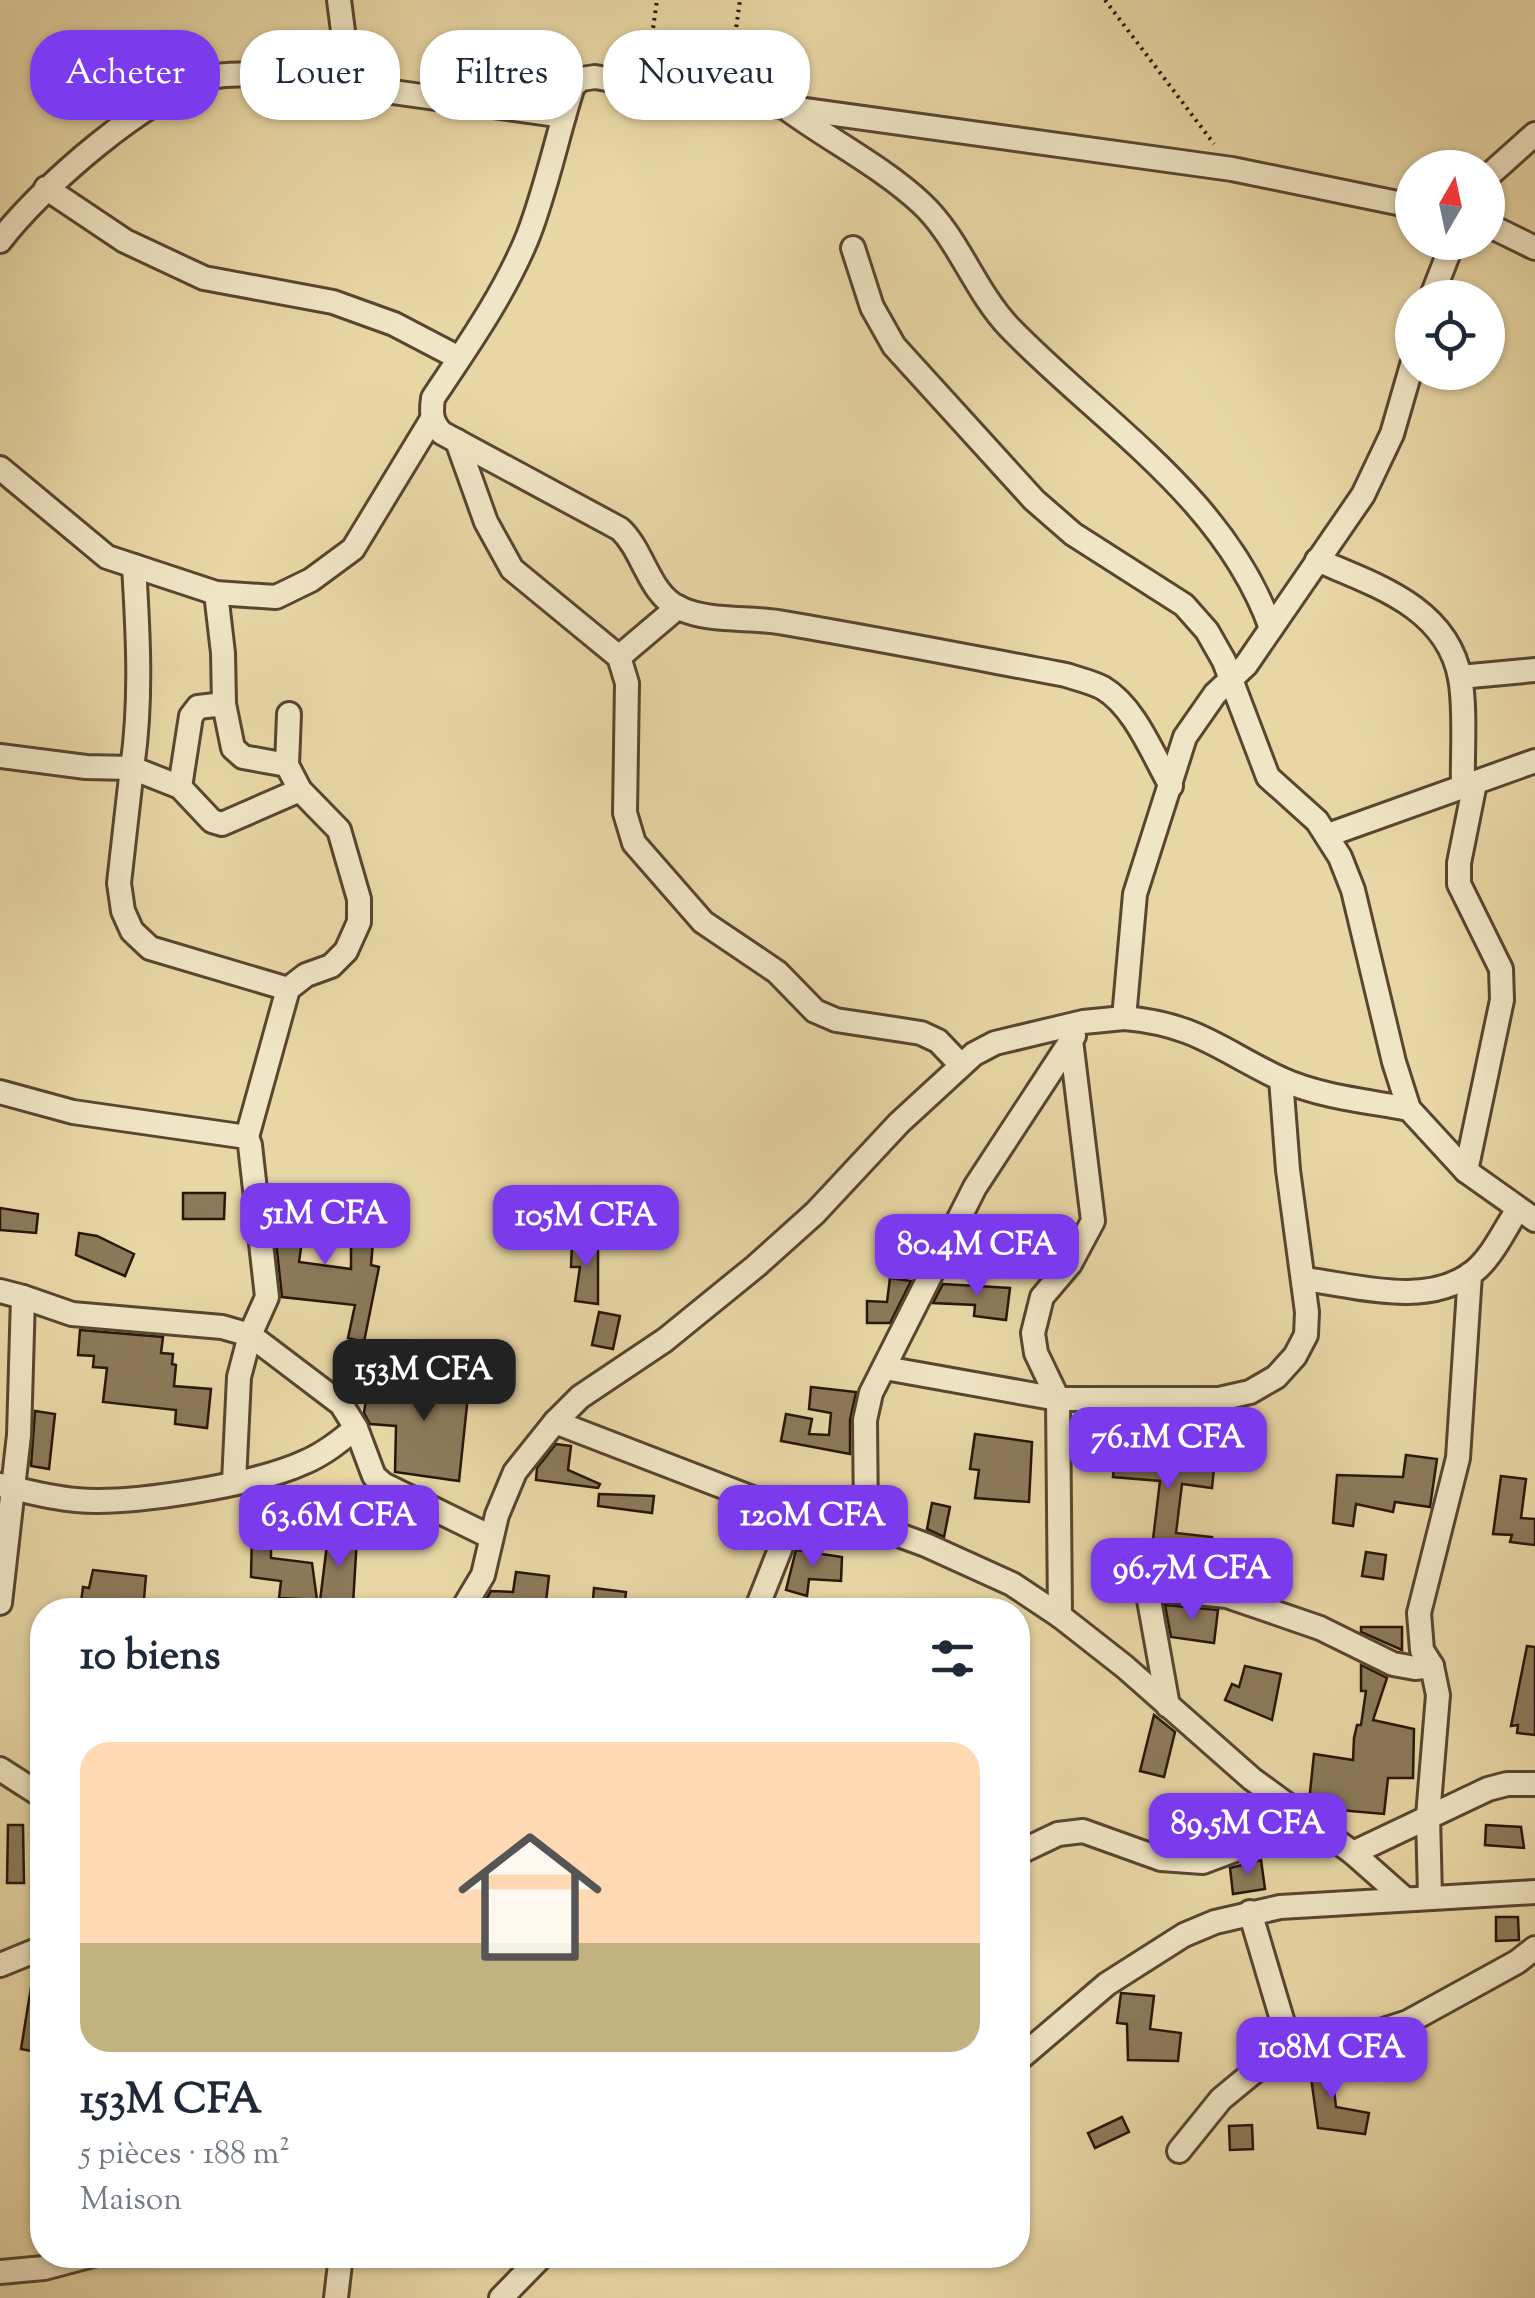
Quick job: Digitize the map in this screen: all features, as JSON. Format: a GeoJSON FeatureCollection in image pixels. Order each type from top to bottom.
{"type":"FeatureCollection","features":[{"type":"Feature","properties":{"kind":"street"},"geometry":{"type":"LineString","coordinates":[[339,0],[343,30]]}},
{"type":"Feature","properties":{"kind":"street"},"geometry":{"type":"LineString","coordinates":[[0,241],[46,188],[154,103],[214,76],[240,76]]}},
{"type":"Feature","properties":{"kind":"street"},"geometry":{"type":"LineString","coordinates":[[810,111],[1232,169],[1395,203]]}},
{"type":"Feature","properties":{"kind":"street"},"geometry":{"type":"LineString","coordinates":[[0,468],[108,557],[216,593],[276,597],[311,580],[354,549],[432,419],[434,398],[527,239],[563,120]]}},
{"type":"Feature","properties":{"kind":"street"},"geometry":{"type":"LineString","coordinates":[[802,120],[922,204],[1006,324],[1161,464],[1217,530],[1260,595],[1272,628]]}},
{"type":"Feature","properties":{"kind":"street"},"geometry":{"type":"LineString","coordinates":[[1505,161],[1535,134]]}},
{"type":"Feature","properties":{"kind":"street"},"geometry":{"type":"LineString","coordinates":[[46,188],[126,241],[204,278],[333,302],[394,324],[459,358]]}},
{"type":"Feature","properties":{"kind":"street"},"geometry":{"type":"LineString","coordinates":[[1505,233],[1535,248]]}},
{"type":"Feature","properties":{"kind":"street"},"geometry":{"type":"LineString","coordinates":[[853,248],[872,306],[894,346],[1034,500],[1073,534],[1184,605],[1208,631],[1268,777],[1328,835],[1353,890],[1409,1110],[1466,1170],[1526,1214],[1470,1274],[1426,1290],[1404,1292],[1303,1280]]}},
{"type":"Feature","properties":{"kind":"street"},"geometry":{"type":"LineString","coordinates":[[1124,1018],[1136,894],[1185,737],[1194,720],[1246,665],[1377,470],[1404,390]]}},
{"type":"Feature","properties":{"kind":"street"},"geometry":{"type":"LineString","coordinates":[[432,419],[442,433],[620,529],[635,542],[662,596],[678,607],[705,615],[774,622],[1066,675],[1100,686],[1130,715],[1171,786]]}},
{"type":"Feature","properties":{"kind":"street"},"geometry":{"type":"LineString","coordinates":[[457,441],[486,522],[512,569],[620,657],[627,684],[624,814],[634,843],[703,922],[776,972],[815,1011],[836,1020],[920,1034],[938,1041],[961,1064]]}},
{"type":"Feature","properties":{"kind":"street"},"geometry":{"type":"LineString","coordinates":[[1317,560],[1389,591],[1418,609],[1442,634],[1460,677],[1469,785],[1459,884],[1501,969],[1502,1000],[1466,1170]]}},
{"type":"Feature","properties":{"kind":"street"},"geometry":{"type":"LineString","coordinates":[[134,566],[139,638],[137,736],[119,883],[123,911],[132,931],[150,948],[288,989]]}},
{"type":"Feature","properties":{"kind":"street"},"geometry":{"type":"LineString","coordinates":[[216,593],[224,704],[233,748],[243,757],[287,765]]}},
{"type":"Feature","properties":{"kind":"street"},"geometry":{"type":"LineString","coordinates":[[620,657],[678,607]]}},
{"type":"Feature","properties":{"kind":"street"},"geometry":{"type":"LineString","coordinates":[[1460,677],[1535,670]]}},
{"type":"Feature","properties":{"kind":"street"},"geometry":{"type":"LineString","coordinates":[[180,787],[191,716],[198,708],[224,704]]}},
{"type":"Feature","properties":{"kind":"street"},"geometry":{"type":"LineString","coordinates":[[234,1482],[239,1378],[250,1335],[267,1297],[247,1137],[288,989],[306,975],[331,966],[346,951],[359,922],[359,899],[340,830],[300,790],[287,765],[290,714]]}},
{"type":"Feature","properties":{"kind":"street"},"geometry":{"type":"LineString","coordinates":[[0,756],[86,767],[132,768],[180,787],[212,821],[222,824],[300,790]]}},
{"type":"Feature","properties":{"kind":"street"},"geometry":{"type":"LineString","coordinates":[[1328,835],[1535,761]]}},
{"type":"Feature","properties":{"kind":"street"},"geometry":{"type":"LineString","coordinates":[[469,1598],[482,1575],[491,1537],[515,1472],[555,1422],[580,1397],[665,1340],[756,1266],[815,1213],[961,1064],[995,1043],[1077,1031],[1124,1018],[1152,1021],[1194,1032],[1281,1078],[1323,1093],[1409,1110]]}},
{"type":"Feature","properties":{"kind":"street"},"geometry":{"type":"LineString","coordinates":[[866,1523],[866,1420],[871,1393],[975,1186],[1077,1031]]}},
{"type":"Feature","properties":{"kind":"street"},"geometry":{"type":"LineString","coordinates":[[1060,1616],[1058,1399],[1036,1353],[1034,1319],[1042,1296],[1070,1264],[1093,1221],[1077,1031]]}},
{"type":"Feature","properties":{"kind":"street"},"geometry":{"type":"LineString","coordinates":[[885,1368],[1058,1399],[1219,1399],[1250,1392],[1276,1377],[1295,1356],[1306,1335],[1281,1078]]}},
{"type":"Feature","properties":{"kind":"street"},"geometry":{"type":"LineString","coordinates":[[0,1092],[73,1112],[247,1137]]}},
{"type":"Feature","properties":{"kind":"street"},"geometry":{"type":"LineString","coordinates":[[1430,1898],[1428,1816],[1438,1695],[1432,1666],[1422,1650],[1419,1613],[1458,1458],[1470,1274]]}},
{"type":"Feature","properties":{"kind":"street"},"geometry":{"type":"LineString","coordinates":[[0,1603],[11,1294],[72,1314],[222,1327],[250,1335],[341,1404],[356,1428],[374,1476],[383,1484],[491,1537]]}},
{"type":"Feature","properties":{"kind":"street"},"geometry":{"type":"LineString","coordinates":[[555,1422],[794,1514],[866,1523],[1012,1584],[1060,1616],[1252,1779],[1353,1853],[1405,1899]]}},
{"type":"Feature","properties":{"kind":"street"},"geometry":{"type":"LineString","coordinates":[[7,1487],[50,1498],[116,1501],[234,1482],[302,1464],[326,1452],[356,1428]]}},
{"type":"Feature","properties":{"kind":"street"},"geometry":{"type":"LineString","coordinates":[[761,1598],[794,1514]]}},
{"type":"Feature","properties":{"kind":"street"},"geometry":{"type":"LineString","coordinates":[[1168,1706],[1149,1600],[1150,1592],[1158,1588],[1226,1596],[1320,1628],[1392,1664],[1432,1666]]}},
{"type":"Feature","properties":{"kind":"street"},"geometry":{"type":"LineString","coordinates":[[0,1770],[30,1789]]}},
{"type":"Feature","properties":{"kind":"street"},"geometry":{"type":"LineString","coordinates":[[1353,1853],[1488,1789],[1535,1784]]}},
{"type":"Feature","properties":{"kind":"street"},"geometry":{"type":"LineString","coordinates":[[1030,1847],[1058,1834],[1084,1830],[1161,1859],[1203,1862],[1309,1822]]}},
{"type":"Feature","properties":{"kind":"street"},"geometry":{"type":"LineString","coordinates":[[1030,2049],[1084,2002],[1184,1935],[1250,1912],[1535,1892]]}},
{"type":"Feature","properties":{"kind":"street"},"geometry":{"type":"LineString","coordinates":[[1250,1912],[1288,2043]]}},
{"type":"Feature","properties":{"kind":"street"},"geometry":{"type":"LineString","coordinates":[[1179,2151],[1221,2099],[1288,2043],[1374,2033],[1408,2022],[1517,1962],[1535,1948]]}},
{"type":"Feature","properties":{"kind":"street"},"geometry":{"type":"LineString","coordinates":[[0,1966],[30,1953]]}},
{"type":"Feature","properties":{"kind":"street"},"geometry":{"type":"LineString","coordinates":[[0,2272],[44,2268]]}},
{"type":"Feature","properties":{"kind":"street"},"geometry":{"type":"LineString","coordinates":[[336,2298],[339,2268]]}},
{"type":"Feature","properties":{"kind":"street"},"geometry":{"type":"LineString","coordinates":[[501,2298],[530,2268]]}},
{"type":"Feature","properties":{"kind":"path"},"geometry":{"type":"LineString","coordinates":[[653,30],[657,0]]}},
{"type":"Feature","properties":{"kind":"path"},"geometry":{"type":"LineString","coordinates":[[736,30],[740,0]]}},
{"type":"Feature","properties":{"kind":"path"},"geometry":{"type":"LineString","coordinates":[[1106,0],[1232,169]]}},
{"type":"Feature","properties":{"kind":"building"},"geometry":{"type":"Polygon","coordinates":[[[279,1187],[299,1187],[300,1226],[304,1226],[299,1262],[351,1269],[351,1231],[374,1232],[371,1265],[379,1267],[364,1342],[348,1338],[355,1305],[282,1297],[275,1232],[276,1222],[279,1223],[279,1187]]]}},
{"type":"Feature","properties":{"kind":"building"},"geometry":{"type":"Polygon","coordinates":[[[183,1193],[225,1193],[224,1219],[183,1219],[183,1193]]]}},
{"type":"Feature","properties":{"kind":"building"},"geometry":{"type":"Polygon","coordinates":[[[337,1196],[361,1198],[358,1227],[335,1225],[337,1196]]]}},
{"type":"Feature","properties":{"kind":"building"},"geometry":{"type":"Polygon","coordinates":[[[0,1208],[38,1214],[36,1233],[0,1230],[0,1208]]]}},
{"type":"Feature","properties":{"kind":"building"},"geometry":{"type":"Polygon","coordinates":[[[79,1233],[97,1236],[134,1254],[125,1276],[76,1255],[79,1233]]]}},
{"type":"Feature","properties":{"kind":"building"},"geometry":{"type":"Polygon","coordinates":[[[572,1240],[598,1240],[598,1304],[575,1301],[580,1267],[571,1267],[572,1240]]]}},
{"type":"Feature","properties":{"kind":"building"},"geometry":{"type":"Polygon","coordinates":[[[890,1278],[911,1281],[890,1323],[867,1323],[867,1301],[887,1302],[890,1278]]]}},
{"type":"Feature","properties":{"kind":"building"},"geometry":{"type":"Polygon","coordinates":[[[943,1284],[1010,1288],[1006,1320],[974,1316],[975,1305],[933,1303],[943,1284]]]}},
{"type":"Feature","properties":{"kind":"building"},"geometry":{"type":"Polygon","coordinates":[[[599,1312],[620,1316],[613,1349],[592,1345],[599,1312]]]}},
{"type":"Feature","properties":{"kind":"building"},"geometry":{"type":"Polygon","coordinates":[[[80,1330],[163,1337],[161,1353],[173,1354],[172,1364],[176,1365],[174,1386],[211,1389],[207,1428],[175,1424],[176,1410],[103,1402],[107,1368],[93,1367],[94,1356],[78,1355],[80,1330]]]}},
{"type":"Feature","properties":{"kind":"building"},"geometry":{"type":"Polygon","coordinates":[[[401,1356],[420,1359],[418,1380],[469,1386],[459,1481],[395,1472],[396,1426],[370,1424],[364,1413],[366,1399],[396,1402],[401,1356]]]}},
{"type":"Feature","properties":{"kind":"building"},"geometry":{"type":"Polygon","coordinates":[[[811,1387],[856,1392],[850,1420],[850,1454],[781,1441],[786,1414],[812,1419],[809,1434],[829,1435],[831,1413],[809,1409],[811,1387]]]}},
{"type":"Feature","properties":{"kind":"building"},"geometry":{"type":"Polygon","coordinates":[[[35,1411],[55,1414],[49,1469],[31,1466],[35,1411]]]}},
{"type":"Feature","properties":{"kind":"building"},"geometry":{"type":"Polygon","coordinates":[[[975,1434],[1032,1442],[1029,1502],[975,1498],[979,1470],[970,1469],[975,1434]]]}},
{"type":"Feature","properties":{"kind":"building"},"geometry":{"type":"Polygon","coordinates":[[[1116,1442],[1183,1447],[1182,1454],[1215,1459],[1212,1488],[1182,1484],[1176,1533],[1212,1537],[1210,1559],[1151,1556],[1160,1481],[1113,1477],[1116,1442]]]}},
{"type":"Feature","properties":{"kind":"building"},"geometry":{"type":"Polygon","coordinates":[[[556,1444],[571,1446],[568,1470],[600,1484],[598,1488],[536,1480],[537,1468],[556,1444]]]}},
{"type":"Feature","properties":{"kind":"building"},"geometry":{"type":"Polygon","coordinates":[[[1406,1455],[1437,1459],[1430,1507],[1395,1502],[1393,1512],[1356,1504],[1353,1526],[1333,1523],[1337,1475],[1403,1477],[1406,1455]]]}},
{"type":"Feature","properties":{"kind":"building"},"geometry":{"type":"Polygon","coordinates":[[[1501,1476],[1526,1479],[1521,1518],[1535,1519],[1535,1545],[1510,1542],[1512,1535],[1493,1534],[1501,1476]]]}},
{"type":"Feature","properties":{"kind":"building"},"geometry":{"type":"Polygon","coordinates":[[[599,1494],[654,1496],[652,1513],[598,1506],[599,1494]]]}},
{"type":"Feature","properties":{"kind":"building"},"geometry":{"type":"Polygon","coordinates":[[[932,1503],[950,1507],[944,1537],[927,1529],[932,1503]]]}},
{"type":"Feature","properties":{"kind":"building"},"geometry":{"type":"Polygon","coordinates":[[[252,1530],[271,1530],[271,1558],[312,1563],[317,1598],[279,1598],[281,1581],[251,1577],[252,1530]]]}},
{"type":"Feature","properties":{"kind":"building"},"geometry":{"type":"Polygon","coordinates":[[[328,1536],[357,1538],[353,1598],[320,1598],[328,1536]]]}},
{"type":"Feature","properties":{"kind":"building"},"geometry":{"type":"Polygon","coordinates":[[[796,1550],[842,1557],[841,1581],[809,1579],[807,1596],[786,1590],[796,1550]]]}},
{"type":"Feature","properties":{"kind":"building"},"geometry":{"type":"Polygon","coordinates":[[[1366,1552],[1386,1555],[1383,1579],[1362,1576],[1366,1552]]]}},
{"type":"Feature","properties":{"kind":"building"},"geometry":{"type":"Polygon","coordinates":[[[93,1570],[146,1576],[144,1598],[82,1598],[83,1587],[89,1588],[93,1570]]]}},
{"type":"Feature","properties":{"kind":"building"},"geometry":{"type":"Polygon","coordinates":[[[516,1572],[549,1576],[546,1598],[487,1598],[491,1591],[513,1592],[516,1572]]]}},
{"type":"Feature","properties":{"kind":"building"},"geometry":{"type":"Polygon","coordinates":[[[594,1588],[626,1592],[625,1598],[593,1598],[594,1588]]]}},
{"type":"Feature","properties":{"kind":"building"},"geometry":{"type":"Polygon","coordinates":[[[1165,1605],[1218,1610],[1214,1643],[1171,1637],[1165,1605]]]}},
{"type":"Feature","properties":{"kind":"building"},"geometry":{"type":"Polygon","coordinates":[[[1361,1627],[1402,1627],[1402,1650],[1361,1632],[1361,1627]]]}},
{"type":"Feature","properties":{"kind":"building"},"geometry":{"type":"Polygon","coordinates":[[[1527,1646],[1535,1647],[1535,1735],[1517,1733],[1518,1725],[1511,1726],[1527,1646]]]}},
{"type":"Feature","properties":{"kind":"building"},"geometry":{"type":"Polygon","coordinates":[[[1361,1665],[1387,1678],[1373,1720],[1414,1729],[1413,1778],[1388,1778],[1384,1814],[1316,1808],[1309,1802],[1314,1754],[1353,1760],[1354,1738],[1357,1725],[1361,1725],[1366,1691],[1361,1691],[1361,1665]]]}},
{"type":"Feature","properties":{"kind":"building"},"geometry":{"type":"Polygon","coordinates":[[[1245,1666],[1281,1674],[1272,1720],[1225,1700],[1232,1684],[1239,1687],[1245,1666]]]}},
{"type":"Feature","properties":{"kind":"building"},"geometry":{"type":"Polygon","coordinates":[[[1154,1715],[1175,1732],[1164,1777],[1140,1771],[1154,1715]]]}},
{"type":"Feature","properties":{"kind":"building"},"geometry":{"type":"Polygon","coordinates":[[[8,1825],[23,1825],[24,1883],[7,1883],[8,1825]]]}},
{"type":"Feature","properties":{"kind":"building"},"geometry":{"type":"Polygon","coordinates":[[[1486,1825],[1521,1827],[1524,1848],[1485,1845],[1486,1825]]]}},
{"type":"Feature","properties":{"kind":"building"},"geometry":{"type":"Polygon","coordinates":[[[1261,1860],[1265,1889],[1233,1894],[1230,1868],[1261,1860]]]}},
{"type":"Feature","properties":{"kind":"building"},"geometry":{"type":"Polygon","coordinates":[[[1496,1917],[1518,1917],[1519,1940],[1496,1941],[1496,1917]]]}},
{"type":"Feature","properties":{"kind":"building"},"geometry":{"type":"Polygon","coordinates":[[[1121,1993],[1154,1996],[1150,2029],[1181,2033],[1178,2061],[1128,2060],[1127,2024],[1117,2023],[1121,1993]]]}},
{"type":"Feature","properties":{"kind":"building"},"geometry":{"type":"Polygon","coordinates":[[[30,1994],[30,2051],[21,2049],[30,1994]]]}},
{"type":"Feature","properties":{"kind":"building"},"geometry":{"type":"Polygon","coordinates":[[[1322,2054],[1330,2058],[1328,2091],[1334,2090],[1336,2107],[1369,2113],[1365,2134],[1318,2128],[1308,2056],[1322,2054]]]}},
{"type":"Feature","properties":{"kind":"building"},"geometry":{"type":"Polygon","coordinates":[[[1122,2117],[1129,2132],[1095,2148],[1088,2133],[1122,2117]]]}},
{"type":"Feature","properties":{"kind":"building"},"geometry":{"type":"Polygon","coordinates":[[[1252,2125],[1253,2149],[1230,2150],[1229,2126],[1252,2125]]]}}]}
